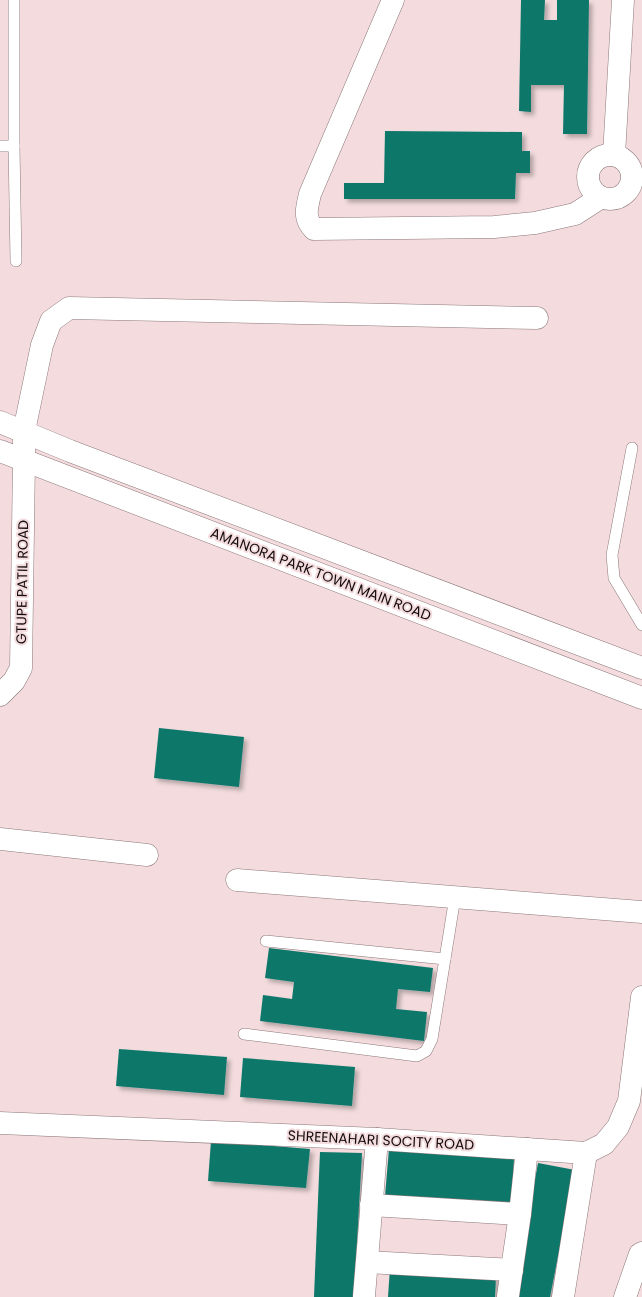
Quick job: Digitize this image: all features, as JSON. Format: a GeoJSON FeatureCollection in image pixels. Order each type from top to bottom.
{"type":"FeatureCollection","features":[{"type":"Feature","properties":{"kind":"street"},"geometry":{"type":"LineString","coordinates":[[393,0],[310,194],[306,212],[308,223],[314,229],[494,227],[535,223],[575,214],[600,198]]}},
{"type":"Feature","properties":{"kind":"street"},"geometry":{"type":"LineString","coordinates":[[614,155],[622,0]]}},
{"type":"Feature","properties":{"kind":"street"},"geometry":{"type":"LineString","coordinates":[[614,155],[621,158],[636,170],[632,177],[628,191],[632,198],[608,200],[600,198],[594,194],[587,181],[587,174],[590,167],[600,157],[614,155]]}},
{"type":"Feature","properties":{"kind":"street","name":"GTUPE PATIL ROAD"},"geometry":{"type":"LineString","coordinates":[[0,695],[14,681],[21,668],[24,431],[42,345],[51,321],[69,308],[537,318]]}},
{"type":"Feature","properties":{"kind":"street","name":"AMANORA PARK TOWN MAIN ROAD"},"geometry":{"type":"LineString","coordinates":[[0,422],[70,451],[642,668]]}},
{"type":"Feature","properties":{"kind":"street","name":"AMANORA PARK TOWN MAIN ROAD"},"geometry":{"type":"LineString","coordinates":[[0,451],[642,698]]}},
{"type":"Feature","properties":{"kind":"street"},"geometry":{"type":"LineString","coordinates":[[0,839],[147,855]]}},
{"type":"Feature","properties":{"kind":"street"},"geometry":{"type":"LineString","coordinates":[[237,880],[642,912]]}},
{"type":"Feature","properties":{"kind":"street"},"geometry":{"type":"LineString","coordinates":[[563,1297],[586,1153],[604,1144],[618,1127],[629,1101],[642,997]]}},
{"type":"Feature","properties":{"kind":"street","name":"SHREENAHARI SOCITY ROAD"},"geometry":{"type":"LineString","coordinates":[[0,1123],[377,1139],[586,1153]]}},
{"type":"Feature","properties":{"kind":"street"},"geometry":{"type":"LineString","coordinates":[[364,1296],[377,1139]]}},
{"type":"Feature","properties":{"kind":"street"},"geometry":{"type":"LineString","coordinates":[[508,1296],[520,1214],[527,1149]]}},
{"type":"Feature","properties":{"kind":"street"},"geometry":{"type":"LineString","coordinates":[[371,1205],[520,1214]]}},
{"type":"Feature","properties":{"kind":"street"},"geometry":{"type":"LineString","coordinates":[[625,1297],[640,1254],[642,1253]]}},
{"type":"Feature","properties":{"kind":"street"},"geometry":{"type":"LineString","coordinates":[[367,1262],[512,1270]]}},
{"type":"Feature","properties":{"kind":"lane"},"geometry":{"type":"LineString","coordinates":[[14,0],[16,261]]}},
{"type":"Feature","properties":{"kind":"lane"},"geometry":{"type":"LineString","coordinates":[[0,146],[14,146]]}},
{"type":"Feature","properties":{"kind":"lane"},"geometry":{"type":"LineString","coordinates":[[632,448],[612,555],[614,578],[642,625]]}},
{"type":"Feature","properties":{"kind":"lane"},"geometry":{"type":"LineString","coordinates":[[244,1034],[416,1056],[426,1052],[432,1039],[454,897]]}},
{"type":"Feature","properties":{"kind":"lane"},"geometry":{"type":"LineString","coordinates":[[266,941],[445,959]]}},
{"type":"Feature","properties":{"kind":"building"},"geometry":{"type":"Polygon","coordinates":[[[521,0],[545,0],[544,20],[557,20],[557,0],[589,0],[587,134],[563,134],[564,85],[531,85],[531,112],[519,111],[521,0]]]}},
{"type":"Feature","properties":{"kind":"building"},"geometry":{"type":"Polygon","coordinates":[[[385,131],[522,132],[522,151],[530,151],[530,173],[516,173],[515,199],[344,199],[344,183],[384,183],[385,131]]]}},
{"type":"Feature","properties":{"kind":"building"},"geometry":{"type":"Polygon","coordinates":[[[159,728],[244,737],[239,787],[154,778],[159,728]]]}},
{"type":"Feature","properties":{"kind":"building"},"geometry":{"type":"Polygon","coordinates":[[[269,948],[433,968],[430,992],[398,989],[396,1009],[427,1012],[424,1041],[260,1021],[263,995],[292,999],[294,982],[265,978],[269,948]]]}},
{"type":"Feature","properties":{"kind":"building"},"geometry":{"type":"Polygon","coordinates":[[[119,1049],[227,1057],[224,1095],[116,1086],[119,1049]]]}},
{"type":"Feature","properties":{"kind":"building"},"geometry":{"type":"Polygon","coordinates":[[[243,1058],[355,1067],[352,1106],[240,1097],[243,1058]]]}},
{"type":"Feature","properties":{"kind":"building"},"geometry":{"type":"Polygon","coordinates":[[[211,1141],[310,1149],[306,1188],[208,1181],[211,1141]]]}},
{"type":"Feature","properties":{"kind":"building"},"geometry":{"type":"Polygon","coordinates":[[[389,1149],[514,1159],[511,1206],[385,1196],[389,1149]]]}},
{"type":"Feature","properties":{"kind":"building"},"geometry":{"type":"Polygon","coordinates":[[[320,1152],[362,1153],[354,1297],[314,1297],[320,1152]]]}},
{"type":"Feature","properties":{"kind":"building"},"geometry":{"type":"Polygon","coordinates":[[[538,1163],[575,1170],[550,1297],[513,1297],[538,1163]]]}},
{"type":"Feature","properties":{"kind":"building"},"geometry":{"type":"Polygon","coordinates":[[[390,1268],[496,1276],[495,1297],[388,1297],[390,1268]]]}}]}
